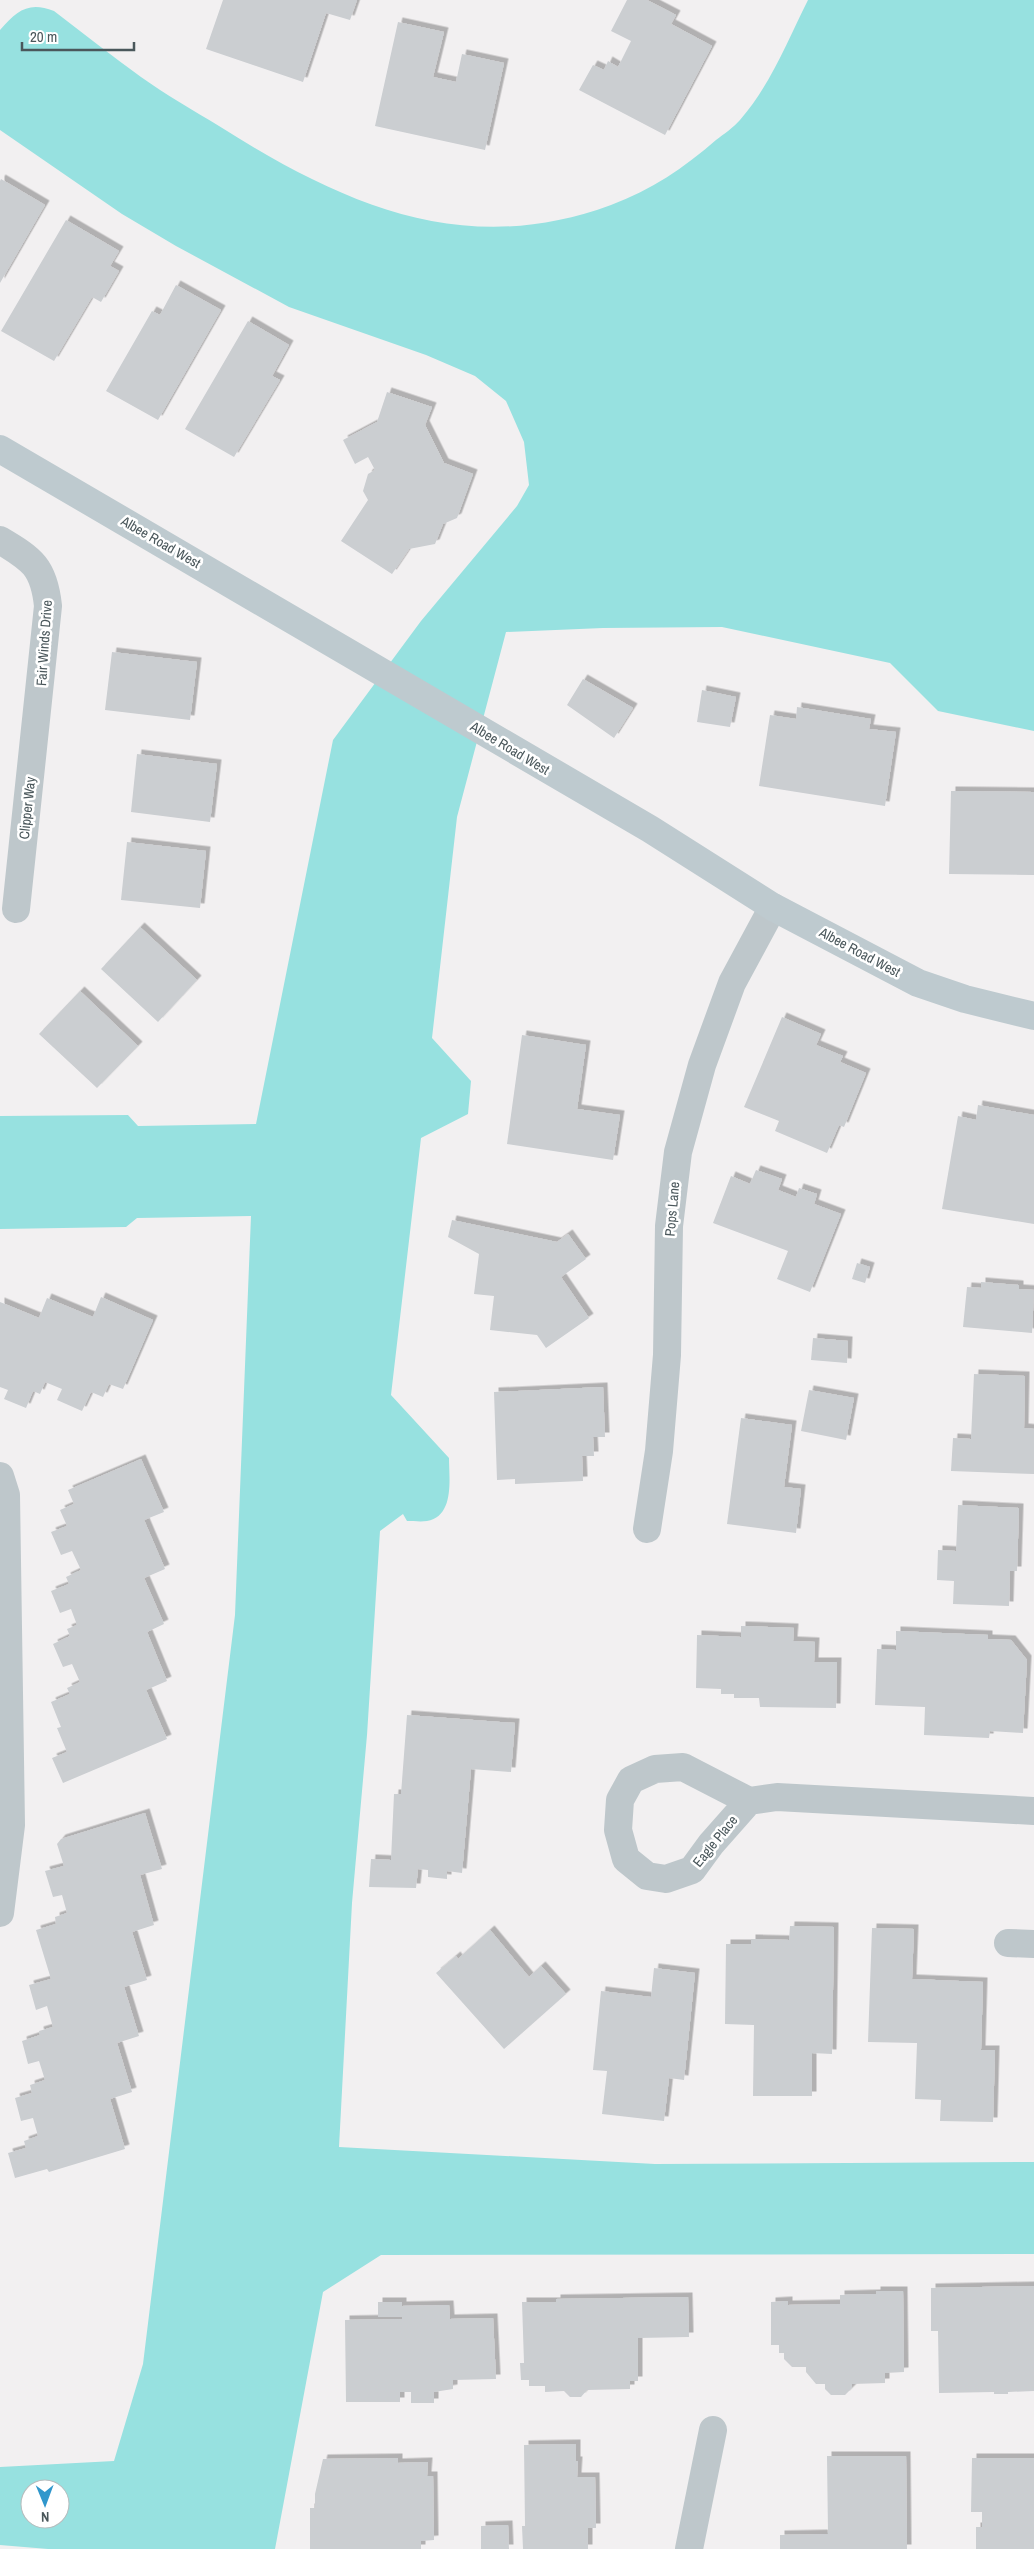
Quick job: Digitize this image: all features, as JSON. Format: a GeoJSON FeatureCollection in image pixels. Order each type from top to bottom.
{"type":"FeatureCollection","features":[{"type":"Feature","properties":{"kind":"street","name":"Albee Road West"},"geometry":{"type":"LineString","coordinates":[[0,448],[650,829],[773,907],[918,983],[965,999],[1034,1016]]}},
{"type":"Feature","properties":{"kind":"street","name":"Fair Winds Drive"},"geometry":{"type":"LineString","coordinates":[[0,540],[26,555],[42,572],[46,587],[48,606],[38,708]]}},
{"type":"Feature","properties":{"kind":"street","name":"Clipper Way"},"geometry":{"type":"LineString","coordinates":[[16,909],[38,708]]}},
{"type":"Feature","properties":{"kind":"street","name":"Pops Lane"},"geometry":{"type":"LineString","coordinates":[[647,1529],[659,1451],[667,1355],[669,1226],[678,1152],[702,1065],[732,984],[773,907]]}},
{"type":"Feature","properties":{"kind":"street"},"geometry":{"type":"LineString","coordinates":[[0,1476],[6,1494],[11,1825],[2,1879],[0,1913]]}},
{"type":"Feature","properties":{"kind":"street","name":"Eagle Place"},"geometry":{"type":"LineString","coordinates":[[683,1767],[749,1801],[711,1844],[692,1870],[666,1879],[656,1878],[647,1876],[626,1859],[618,1830],[620,1800],[631,1780],[656,1769],[683,1767]]}},
{"type":"Feature","properties":{"kind":"street"},"geometry":{"type":"LineString","coordinates":[[749,1801],[777,1797],[1034,1811]]}},
{"type":"Feature","properties":{"kind":"street"},"geometry":{"type":"LineString","coordinates":[[689,2549],[713,2430]]}},
{"type":"Feature","properties":{"kind":"water"},"geometry":{"type":"Polygon","coordinates":[[[808,0],[1034,0],[1034,731],[938,711],[890,663],[722,627],[603,628],[506,632],[457,817],[432,1038],[471,1081],[468,1114],[421,1138],[391,1395],[449,1458],[448,1495],[442,1512],[436,1518],[427,1521],[407,1521],[403,1514],[380,1531],[367,1735],[352,1903],[339,2147],[655,2164],[1034,2162],[1034,2254],[381,2255],[323,2292],[275,2549],[48,2549],[0,2545],[0,2467],[114,2461],[143,2364],[235,1615],[251,1216],[137,1218],[126,1227],[0,1229],[0,1116],[128,1115],[138,1126],[256,1124],[333,740],[421,621],[517,506],[529,485],[524,442],[506,401],[475,376],[426,355],[289,307],[176,246],[122,214],[0,130],[0,30],[18,13],[24,10],[37,7],[54,11],[160,90],[266,154],[312,179],[359,200],[407,215],[456,225],[506,227],[557,220],[611,205],[640,192],[679,169],[740,120],[760,93],[786,47],[808,0]]]}},
{"type":"Feature","properties":{"kind":"building"},"geometry":{"type":"Polygon","coordinates":[[[223,0],[357,0],[350,20],[326,13],[303,82],[206,49],[223,0]]]}},
{"type":"Feature","properties":{"kind":"building"},"geometry":{"type":"Polygon","coordinates":[[[627,0],[647,0],[676,15],[671,24],[712,46],[665,135],[579,90],[593,65],[604,70],[608,61],[618,67],[631,41],[611,31],[627,0]]]}},
{"type":"Feature","properties":{"kind":"building"},"geometry":{"type":"Polygon","coordinates":[[[398,22],[444,32],[433,77],[456,82],[462,54],[504,63],[485,150],[375,126],[398,22]]]}},
{"type":"Feature","properties":{"kind":"building"},"geometry":{"type":"Polygon","coordinates":[[[1,179],[45,205],[0,283],[0,181],[1,179]]]}},
{"type":"Feature","properties":{"kind":"building"},"geometry":{"type":"Polygon","coordinates":[[[66,220],[119,251],[110,266],[119,271],[101,302],[92,297],[54,361],[1,331],[66,220]]]}},
{"type":"Feature","properties":{"kind":"building"},"geometry":{"type":"Polygon","coordinates":[[[176,285],[221,310],[158,420],[106,391],[152,311],[160,315],[176,285]]]}},
{"type":"Feature","properties":{"kind":"building"},"geometry":{"type":"Polygon","coordinates":[[[248,321],[289,345],[272,376],[280,380],[234,457],[185,429],[248,321]]]}},
{"type":"Feature","properties":{"kind":"building"},"geometry":{"type":"Polygon","coordinates":[[[387,392],[432,407],[425,425],[444,463],[473,474],[457,518],[443,524],[435,544],[409,549],[392,574],[341,541],[368,500],[363,491],[368,474],[375,470],[368,457],[355,464],[343,440],[377,422],[387,392]]]}},
{"type":"Feature","properties":{"kind":"building"},"geometry":{"type":"Polygon","coordinates":[[[112,652],[197,662],[190,720],[105,710],[112,652]]]}},
{"type":"Feature","properties":{"kind":"building"},"geometry":{"type":"Polygon","coordinates":[[[583,679],[633,708],[614,738],[567,705],[583,679]]]}},
{"type":"Feature","properties":{"kind":"building"},"geometry":{"type":"Polygon","coordinates":[[[702,690],[736,697],[730,727],[697,722],[702,690]]]}},
{"type":"Feature","properties":{"kind":"building"},"geometry":{"type":"Polygon","coordinates":[[[797,707],[871,719],[869,729],[896,732],[885,806],[759,786],[770,715],[796,719],[797,707]]]}},
{"type":"Feature","properties":{"kind":"building"},"geometry":{"type":"Polygon","coordinates":[[[137,754],[217,764],[210,822],[131,812],[137,754]]]}},
{"type":"Feature","properties":{"kind":"building"},"geometry":{"type":"Polygon","coordinates":[[[951,791],[1034,792],[1034,875],[949,874],[951,791]]]}},
{"type":"Feature","properties":{"kind":"building"},"geometry":{"type":"Polygon","coordinates":[[[127,842],[206,851],[200,908],[121,900],[127,842]]]}},
{"type":"Feature","properties":{"kind":"building"},"geometry":{"type":"Polygon","coordinates":[[[140,927],[197,980],[158,1022],[101,969],[140,927]]]}},
{"type":"Feature","properties":{"kind":"building"},"geometry":{"type":"Polygon","coordinates":[[[80,991],[138,1046],[97,1088],[39,1034],[80,991]]]}},
{"type":"Feature","properties":{"kind":"building"},"geometry":{"type":"Polygon","coordinates":[[[782,1017],[821,1034],[816,1045],[843,1056],[840,1062],[866,1073],[844,1127],[839,1125],[827,1153],[775,1131],[779,1121],[744,1107],[782,1017]]]}},
{"type":"Feature","properties":{"kind":"building"},"geometry":{"type":"Polygon","coordinates":[[[522,1035],[586,1045],[577,1109],[620,1115],[613,1160],[507,1144],[522,1035]]]}},
{"type":"Feature","properties":{"kind":"building"},"geometry":{"type":"Polygon","coordinates":[[[978,1105],[1034,1115],[1034,1224],[942,1209],[958,1116],[976,1120],[978,1105]]]}},
{"type":"Feature","properties":{"kind":"building"},"geometry":{"type":"Polygon","coordinates":[[[756,1170],[782,1179],[778,1190],[796,1197],[799,1188],[817,1194],[814,1204],[841,1214],[810,1292],[777,1279],[788,1251],[713,1223],[731,1176],[750,1184],[756,1170]]]}},
{"type":"Feature","properties":{"kind":"building"},"geometry":{"type":"Polygon","coordinates":[[[452,1220],[557,1242],[568,1234],[586,1259],[561,1277],[589,1318],[546,1348],[537,1335],[490,1330],[494,1296],[474,1294],[479,1254],[448,1237],[452,1220]]]}},
{"type":"Feature","properties":{"kind":"building"},"geometry":{"type":"Polygon","coordinates":[[[857,1263],[870,1267],[865,1283],[852,1279],[857,1263]]]}},
{"type":"Feature","properties":{"kind":"building"},"geometry":{"type":"Polygon","coordinates":[[[981,1282],[1019,1285],[1019,1289],[1034,1290],[1032,1333],[963,1327],[967,1287],[981,1288],[981,1282]]]}},
{"type":"Feature","properties":{"kind":"building"},"geometry":{"type":"Polygon","coordinates":[[[101,1297],[153,1320],[123,1389],[109,1384],[103,1397],[91,1392],[82,1411],[57,1400],[62,1389],[45,1382],[40,1394],[33,1391],[26,1408],[4,1399],[8,1390],[0,1387],[0,1302],[39,1318],[47,1298],[93,1317],[101,1297]]]}},
{"type":"Feature","properties":{"kind":"building"},"geometry":{"type":"Polygon","coordinates":[[[813,1338],[848,1341],[847,1363],[811,1360],[813,1338]]]}},
{"type":"Feature","properties":{"kind":"building"},"geometry":{"type":"Polygon","coordinates":[[[974,1374],[1025,1376],[1024,1428],[1034,1429],[1034,1474],[951,1471],[953,1438],[971,1439],[974,1374]]]}},
{"type":"Feature","properties":{"kind":"building"},"geometry":{"type":"Polygon","coordinates":[[[603,1387],[605,1437],[593,1437],[594,1456],[582,1456],[583,1481],[515,1484],[515,1479],[497,1480],[494,1392],[603,1387]]]}},
{"type":"Feature","properties":{"kind":"building"},"geometry":{"type":"Polygon","coordinates":[[[809,1390],[854,1398],[846,1440],[801,1431],[809,1390]]]}},
{"type":"Feature","properties":{"kind":"building"},"geometry":{"type":"Polygon","coordinates":[[[741,1418],[792,1425],[784,1487],[801,1489],[796,1533],[727,1524],[741,1418]]]}},
{"type":"Feature","properties":{"kind":"building"},"geometry":{"type":"Polygon","coordinates":[[[141,1459],[164,1512],[144,1520],[165,1569],[144,1578],[164,1624],[147,1632],[167,1681],[146,1690],[167,1739],[63,1783],[52,1758],[67,1752],[57,1728],[61,1727],[51,1702],[70,1694],[67,1688],[80,1682],[72,1664],[63,1667],[53,1644],[70,1636],[67,1629],[77,1625],[71,1609],[60,1613],[51,1591],[69,1584],[66,1577],[81,1570],[72,1551],[61,1555],[51,1532],[67,1526],[60,1510],[74,1504],[68,1490],[141,1459]]]}},
{"type":"Feature","properties":{"kind":"building"},"geometry":{"type":"Polygon","coordinates":[[[958,1505],[1019,1508],[1017,1571],[1010,1571],[1009,1606],[953,1604],[954,1581],[937,1580],[938,1550],[956,1551],[958,1505]]]}},
{"type":"Feature","properties":{"kind":"building"},"geometry":{"type":"Polygon","coordinates":[[[741,1626],[794,1628],[793,1641],[815,1642],[814,1662],[837,1662],[836,1708],[760,1707],[759,1698],[734,1698],[734,1694],[721,1694],[721,1689],[696,1688],[697,1635],[741,1637],[741,1626]]]}},
{"type":"Feature","properties":{"kind":"building"},"geometry":{"type":"Polygon","coordinates":[[[896,1631],[988,1635],[988,1639],[1011,1640],[1027,1660],[1023,1733],[990,1731],[989,1738],[924,1735],[925,1707],[875,1705],[877,1649],[896,1650],[896,1631]]]}},
{"type":"Feature","properties":{"kind":"building"},"geometry":{"type":"Polygon","coordinates":[[[407,1715],[515,1723],[511,1772],[471,1769],[462,1873],[447,1871],[447,1879],[428,1877],[428,1870],[418,1869],[416,1888],[369,1887],[371,1859],[391,1860],[394,1794],[401,1794],[407,1715]]]}},
{"type":"Feature","properties":{"kind":"building"},"geometry":{"type":"Polygon","coordinates":[[[145,1813],[162,1869],[140,1875],[154,1925],[132,1932],[147,1980],[124,1987],[139,2036],[117,2043],[132,2092],[110,2099],[125,2149],[49,2172],[47,2169],[15,2178],[8,2153],[26,2148],[24,2141],[38,2136],[33,2118],[21,2121],[15,2098],[32,2093],[30,2085],[45,2080],[39,2061],[28,2064],[22,2041],[40,2035],[39,2031],[53,2027],[47,2006],[36,2010],[29,1985],[51,1979],[36,1930],[56,1924],[55,1917],[67,1913],[62,1895],[53,1897],[45,1871],[64,1866],[57,1844],[61,1839],[145,1813]]]}},
{"type":"Feature","properties":{"kind":"building"},"geometry":{"type":"Polygon","coordinates":[[[790,1926],[834,1927],[832,2054],[812,2053],[812,2096],[753,2096],[754,2025],[725,2024],[726,1944],[751,1944],[751,1939],[789,1940],[790,1926]]]}},
{"type":"Feature","properties":{"kind":"building"},"geometry":{"type":"Polygon","coordinates":[[[872,1928],[914,1929],[912,1979],[983,1982],[981,2050],[995,2050],[993,2122],[940,2121],[941,2100],[915,2099],[917,2043],[868,2042],[872,1928]]]}},
{"type":"Feature","properties":{"kind":"building"},"geometry":{"type":"Polygon","coordinates":[[[490,1930],[529,1977],[541,1966],[566,1994],[504,2049],[436,1973],[456,1956],[458,1959],[490,1930]]]}},
{"type":"Feature","properties":{"kind":"building"},"geometry":{"type":"Polygon","coordinates":[[[654,1968],[695,1973],[684,2080],[669,2078],[664,2121],[602,2114],[607,2071],[593,2070],[601,1991],[651,1997],[654,1968]]]}},
{"type":"Feature","properties":{"kind":"building"},"geometry":{"type":"Polygon","coordinates":[[[1034,2286],[1034,2391],[1008,2392],[1008,2394],[994,2394],[994,2392],[939,2393],[938,2331],[931,2331],[931,2288],[1034,2286]]]}},
{"type":"Feature","properties":{"kind":"building"},"geometry":{"type":"Polygon","coordinates":[[[876,2291],[903,2291],[904,2372],[885,2373],[885,2383],[852,2384],[852,2388],[845,2395],[831,2395],[825,2389],[825,2384],[816,2384],[806,2372],[806,2367],[792,2367],[784,2359],[784,2353],[779,2353],[779,2345],[771,2345],[771,2302],[788,2301],[788,2305],[840,2304],[840,2295],[876,2294],[876,2291]]]}},
{"type":"Feature","properties":{"kind":"building"},"geometry":{"type":"Polygon","coordinates":[[[688,2297],[689,2337],[638,2338],[638,2381],[630,2381],[630,2389],[587,2390],[581,2397],[570,2397],[564,2391],[545,2392],[545,2386],[529,2386],[529,2380],[521,2380],[520,2363],[524,2363],[522,2302],[556,2302],[556,2299],[688,2297]]]}},
{"type":"Feature","properties":{"kind":"building"},"geometry":{"type":"Polygon","coordinates":[[[378,2302],[402,2302],[402,2306],[449,2305],[450,2319],[493,2318],[496,2379],[453,2380],[453,2389],[434,2392],[434,2403],[411,2403],[411,2392],[400,2392],[400,2402],[346,2402],[345,2320],[402,2319],[402,2317],[378,2317],[378,2302]]]}},
{"type":"Feature","properties":{"kind":"building"},"geometry":{"type":"Polygon","coordinates":[[[576,2444],[577,2477],[595,2477],[596,2528],[588,2528],[588,2549],[523,2549],[522,2526],[525,2526],[524,2445],[576,2444]]]}},
{"type":"Feature","properties":{"kind":"building"},"geometry":{"type":"Polygon","coordinates":[[[827,2456],[906,2456],[907,2549],[780,2549],[780,2535],[828,2534],[827,2456]]]}},
{"type":"Feature","properties":{"kind":"building"},"geometry":{"type":"Polygon","coordinates":[[[398,2458],[398,2463],[428,2462],[427,2476],[433,2476],[434,2540],[421,2541],[421,2549],[310,2549],[310,2508],[315,2508],[315,2494],[323,2459],[398,2458]]]}},
{"type":"Feature","properties":{"kind":"building"},"geometry":{"type":"Polygon","coordinates":[[[972,2458],[1034,2458],[1034,2549],[976,2549],[976,2527],[982,2527],[982,2512],[971,2512],[972,2458]]]}},
{"type":"Feature","properties":{"kind":"building"},"geometry":{"type":"Polygon","coordinates":[[[508,2525],[509,2549],[481,2549],[481,2526],[508,2525]]]}}]}
